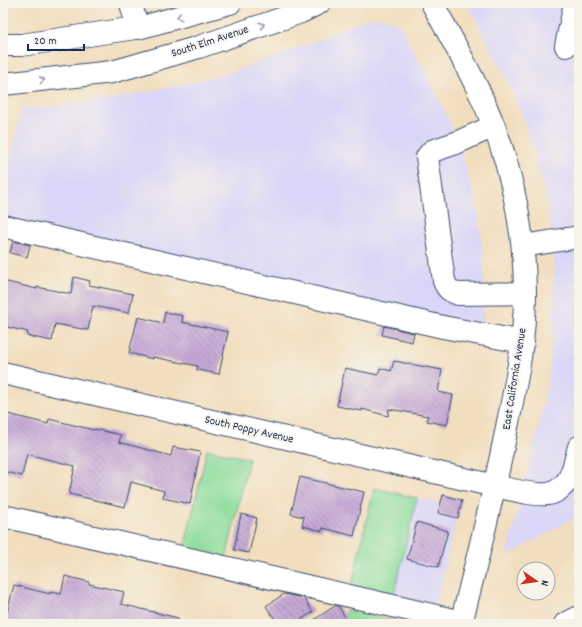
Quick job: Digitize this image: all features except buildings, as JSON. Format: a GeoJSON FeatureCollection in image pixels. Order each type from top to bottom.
{"type":"FeatureCollection","features":[{"type":"Feature","properties":{"kind":"street"},"geometry":{"type":"LineString","coordinates":[[131,3],[137,28]]}},
{"type":"Feature","properties":{"kind":"street"},"geometry":{"type":"LineString","coordinates":[[3,45],[21,45],[137,28],[230,3]]}},
{"type":"Feature","properties":{"kind":"street","name":"South Elm Avenue"},"geometry":{"type":"LineString","coordinates":[[3,84],[112,72],[200,47],[301,12],[319,3]]}},
{"type":"Feature","properties":{"kind":"street","name":"East California Avenue"},"geometry":{"type":"LineString","coordinates":[[432,3],[479,91],[494,126],[506,160],[517,203],[523,246],[525,293],[523,342],[496,486],[463,619]]}},
{"type":"Feature","properties":{"kind":"street"},"geometry":{"type":"LineString","coordinates":[[566,46],[575,3]]}},
{"type":"Feature","properties":{"kind":"street"},"geometry":{"type":"LineString","coordinates":[[494,126],[456,143],[432,151],[427,157],[444,282],[446,288],[450,292],[458,294],[525,293]]}},
{"type":"Feature","properties":{"kind":"street"},"geometry":{"type":"LineString","coordinates":[[3,226],[435,325],[523,342]]}},
{"type":"Feature","properties":{"kind":"street"},"geometry":{"type":"LineString","coordinates":[[523,246],[579,237]]}},
{"type":"Feature","properties":{"kind":"street","name":"South Poppy Avenue"},"geometry":{"type":"LineString","coordinates":[[3,373],[541,495],[550,494],[558,490],[568,480],[574,467],[579,447]]}},
{"type":"Feature","properties":{"kind":"street"},"geometry":{"type":"LineString","coordinates":[[3,516],[463,619]]}},
{"type":"Feature","properties":{"kind":"shaded area"},"geometry":{"type":"Polygon","coordinates":[[[467,3],[579,3],[579,515],[506,557],[539,425],[549,375],[553,325],[554,275],[552,237],[548,206],[536,157],[523,117],[503,71],[467,3]]]}},
{"type":"Feature","properties":{"kind":"shaded area"},"geometry":{"type":"Polygon","coordinates":[[[368,18],[386,18],[395,22],[402,28],[435,91],[457,139],[473,191],[479,221],[484,262],[483,328],[3,217],[3,191],[22,109],[113,99],[190,83],[235,71],[272,58],[316,41],[368,18]]]}},
{"type":"Feature","properties":{"kind":"shaded area"},"geometry":{"type":"Polygon","coordinates":[[[417,498],[459,507],[434,612],[392,602],[417,498]]]}},
{"type":"Feature","properties":{"kind":"green space"},"geometry":{"type":"Polygon","coordinates":[[[207,449],[249,459],[225,563],[183,554],[207,449]]]}},
{"type":"Feature","properties":{"kind":"green space"},"geometry":{"type":"Polygon","coordinates":[[[374,488],[417,498],[392,602],[350,592],[374,488]]]}},
{"type":"Feature","properties":{"kind":"green space"},"geometry":{"type":"Polygon","coordinates":[[[346,610],[396,621],[391,624],[343,624],[346,610]]]}}]}
